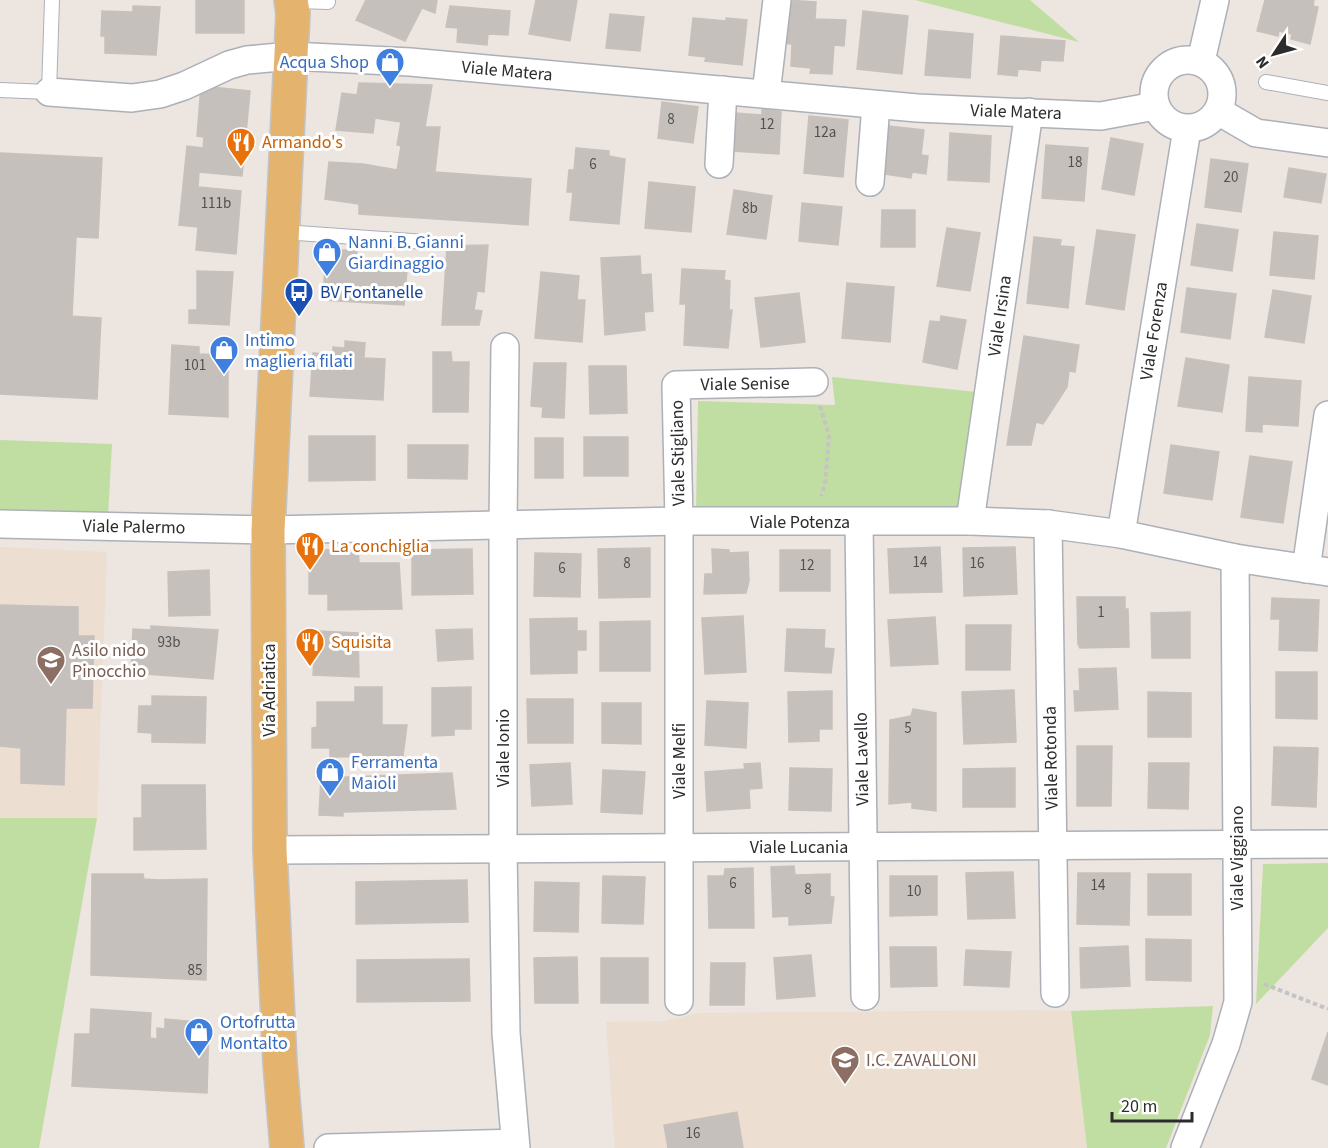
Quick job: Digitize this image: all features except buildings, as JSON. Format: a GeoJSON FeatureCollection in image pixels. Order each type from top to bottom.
{"type":"FeatureCollection","features":[{"type":"Feature","properties":{"kind":"main road","name":"Via Adriatica"},"geometry":{"type":"LineString","coordinates":[[287,1148],[280,1063],[270,850],[268,530],[291,56],[302,3]]}},
{"type":"Feature","properties":{"kind":"street"},"geometry":{"type":"LineString","coordinates":[[766,94],[777,0]]}},
{"type":"Feature","properties":{"kind":"street"},"geometry":{"type":"LineString","coordinates":[[1201,62],[1215,0]]}},
{"type":"Feature","properties":{"kind":"street","name":"Viale Matera"},"geometry":{"type":"LineString","coordinates":[[49,92],[132,98],[160,94],[184,86],[229,65],[248,60],[291,56],[410,62],[917,108],[1101,116],[1155,106]]}},
{"type":"Feature","properties":{"kind":"street"},"geometry":{"type":"LineString","coordinates":[[1181,60],[1201,62],[1216,74],[1223,92],[1218,111],[1205,124],[1187,129],[1167,122],[1155,106],[1154,86],[1164,69],[1181,60]]}},
{"type":"Feature","properties":{"kind":"street"},"geometry":{"type":"LineString","coordinates":[[719,164],[723,90]]}},
{"type":"Feature","properties":{"kind":"street"},"geometry":{"type":"LineString","coordinates":[[870,182],[876,105]]}},
{"type":"Feature","properties":{"kind":"street"},"geometry":{"type":"LineString","coordinates":[[1218,111],[1256,133],[1328,143]]}},
{"type":"Feature","properties":{"kind":"street","name":"Viale Irsina"},"geometry":{"type":"LineString","coordinates":[[970,521],[1029,112]]}},
{"type":"Feature","properties":{"kind":"street","name":"Viale Forenza"},"geometry":{"type":"LineString","coordinates":[[1121,534],[1187,129]]}},
{"type":"Feature","properties":{"kind":"street","name":"Viale Ionio"},"geometry":{"type":"LineString","coordinates":[[505,347],[502,524],[503,849],[506,1033],[515,1145]]}},
{"type":"Feature","properties":{"kind":"street","name":"Viale Senise"},"geometry":{"type":"LineString","coordinates":[[676,386],[814,382]]}},
{"type":"Feature","properties":{"kind":"street","name":"Viale Stigliano"},"geometry":{"type":"LineString","coordinates":[[676,386],[679,521]]}},
{"type":"Feature","properties":{"kind":"street"},"geometry":{"type":"LineString","coordinates":[[1317,571],[1328,415]]}},
{"type":"Feature","properties":{"kind":"street","name":"Viale Potenza"},"geometry":{"type":"LineString","coordinates":[[268,530],[679,521],[970,521],[1048,524],[1121,534],[1235,558],[1317,571]]}},
{"type":"Feature","properties":{"kind":"street","name":"Viale Melfi"},"geometry":{"type":"LineString","coordinates":[[679,521],[679,1001]]}},
{"type":"Feature","properties":{"kind":"street","name":"Viale Lavello"},"geometry":{"type":"LineString","coordinates":[[859,522],[865,996]]}},
{"type":"Feature","properties":{"kind":"street","name":"Viale Palermo"},"geometry":{"type":"LineString","coordinates":[[0,524],[268,530]]}},
{"type":"Feature","properties":{"kind":"street","name":"Viale Rotonda"},"geometry":{"type":"LineString","coordinates":[[1048,524],[1055,993]]}},
{"type":"Feature","properties":{"kind":"street","name":"Viale Viggiano"},"geometry":{"type":"LineString","coordinates":[[1185,1148],[1226,1044],[1238,1002],[1235,558]]}},
{"type":"Feature","properties":{"kind":"street","name":"Viale Lucania"},"geometry":{"type":"LineString","coordinates":[[270,850],[1328,844]]}},
{"type":"Feature","properties":{"kind":"street"},"geometry":{"type":"LineString","coordinates":[[328,1148],[515,1145]]}},
{"type":"Feature","properties":{"kind":"lane"},"geometry":{"type":"LineString","coordinates":[[0,90],[49,92],[52,0]]}},
{"type":"Feature","properties":{"kind":"lane"},"geometry":{"type":"LineString","coordinates":[[1266,82],[1328,93]]}},
{"type":"Feature","properties":{"kind":"lane"},"geometry":{"type":"LineString","coordinates":[[283,232],[426,243]]}},
{"type":"Feature","properties":{"kind":"path"},"geometry":{"type":"LineString","coordinates":[[811,522],[825,485],[829,436],[814,382]]}},
{"type":"Feature","properties":{"kind":"path"},"geometry":{"type":"LineString","coordinates":[[1238,973],[1328,1009]]}},
{"type":"Feature","properties":{"kind":"shaded area","name":"Asilo nido Pinocchio"},"geometry":{"type":"Polygon","coordinates":[[[0,547],[107,552],[97,818],[0,818],[0,547]]]}},
{"type":"Feature","properties":{"kind":"shaded area","name":"I.C. ZAVALLONI"},"geometry":{"type":"Polygon","coordinates":[[[1071,1011],[1087,1148],[615,1148],[606,1022],[666,1021],[698,1013],[1071,1011]]]}},
{"type":"Feature","properties":{"kind":"green space"},"geometry":{"type":"Polygon","coordinates":[[[915,0],[1030,0],[1079,42],[915,0]]]}},
{"type":"Feature","properties":{"kind":"green space"},"geometry":{"type":"Polygon","coordinates":[[[832,377],[977,392],[960,507],[696,509],[698,401],[835,405],[832,377]]]}},
{"type":"Feature","properties":{"kind":"green space"},"geometry":{"type":"Polygon","coordinates":[[[0,440],[112,444],[108,516],[0,513],[0,440]]]}},
{"type":"Feature","properties":{"kind":"green space"},"geometry":{"type":"Polygon","coordinates":[[[0,818],[97,818],[39,1148],[0,1148],[0,818]]]}},
{"type":"Feature","properties":{"kind":"green space"},"geometry":{"type":"Polygon","coordinates":[[[1328,863],[1328,928],[1256,1004],[1263,864],[1328,863]]]}},
{"type":"Feature","properties":{"kind":"green space"},"geometry":{"type":"Polygon","coordinates":[[[1213,1006],[1210,1035],[1166,1148],[1087,1148],[1071,1011],[1213,1006]]]}},
{"type":"Feature","properties":{"kind":"place","name":"Acqua Shop"},"geometry":{"type":"Point","coordinates":[390,88]}},
{"type":"Feature","properties":{"kind":"place","name":"Armando's"},"geometry":{"type":"Point","coordinates":[241,168]}},
{"type":"Feature","properties":{"kind":"place","name":"Nanni B. Gianni Giardinaggio"},"geometry":{"type":"Point","coordinates":[327,278]}},
{"type":"Feature","properties":{"kind":"place","name":"BV Fontanelle"},"geometry":{"type":"Point","coordinates":[299,318]}},
{"type":"Feature","properties":{"kind":"place","name":"Intimo maglieria filati"},"geometry":{"type":"Point","coordinates":[224,376]}},
{"type":"Feature","properties":{"kind":"place","name":"La conchiglia"},"geometry":{"type":"Point","coordinates":[310,572]}},
{"type":"Feature","properties":{"kind":"place","name":"Squisita"},"geometry":{"type":"Point","coordinates":[310,668]}},
{"type":"Feature","properties":{"kind":"place","name":"Asilo nido Pinocchio"},"geometry":{"type":"Point","coordinates":[51,686]}},
{"type":"Feature","properties":{"kind":"place","name":"Ferramenta Maioli"},"geometry":{"type":"Point","coordinates":[330,798]}},
{"type":"Feature","properties":{"kind":"place","name":"Ortofrutta Montalto"},"geometry":{"type":"Point","coordinates":[199,1058]}},
{"type":"Feature","properties":{"kind":"place","name":"I.C. ZAVALLONI"},"geometry":{"type":"Point","coordinates":[845,1086]}}]}
